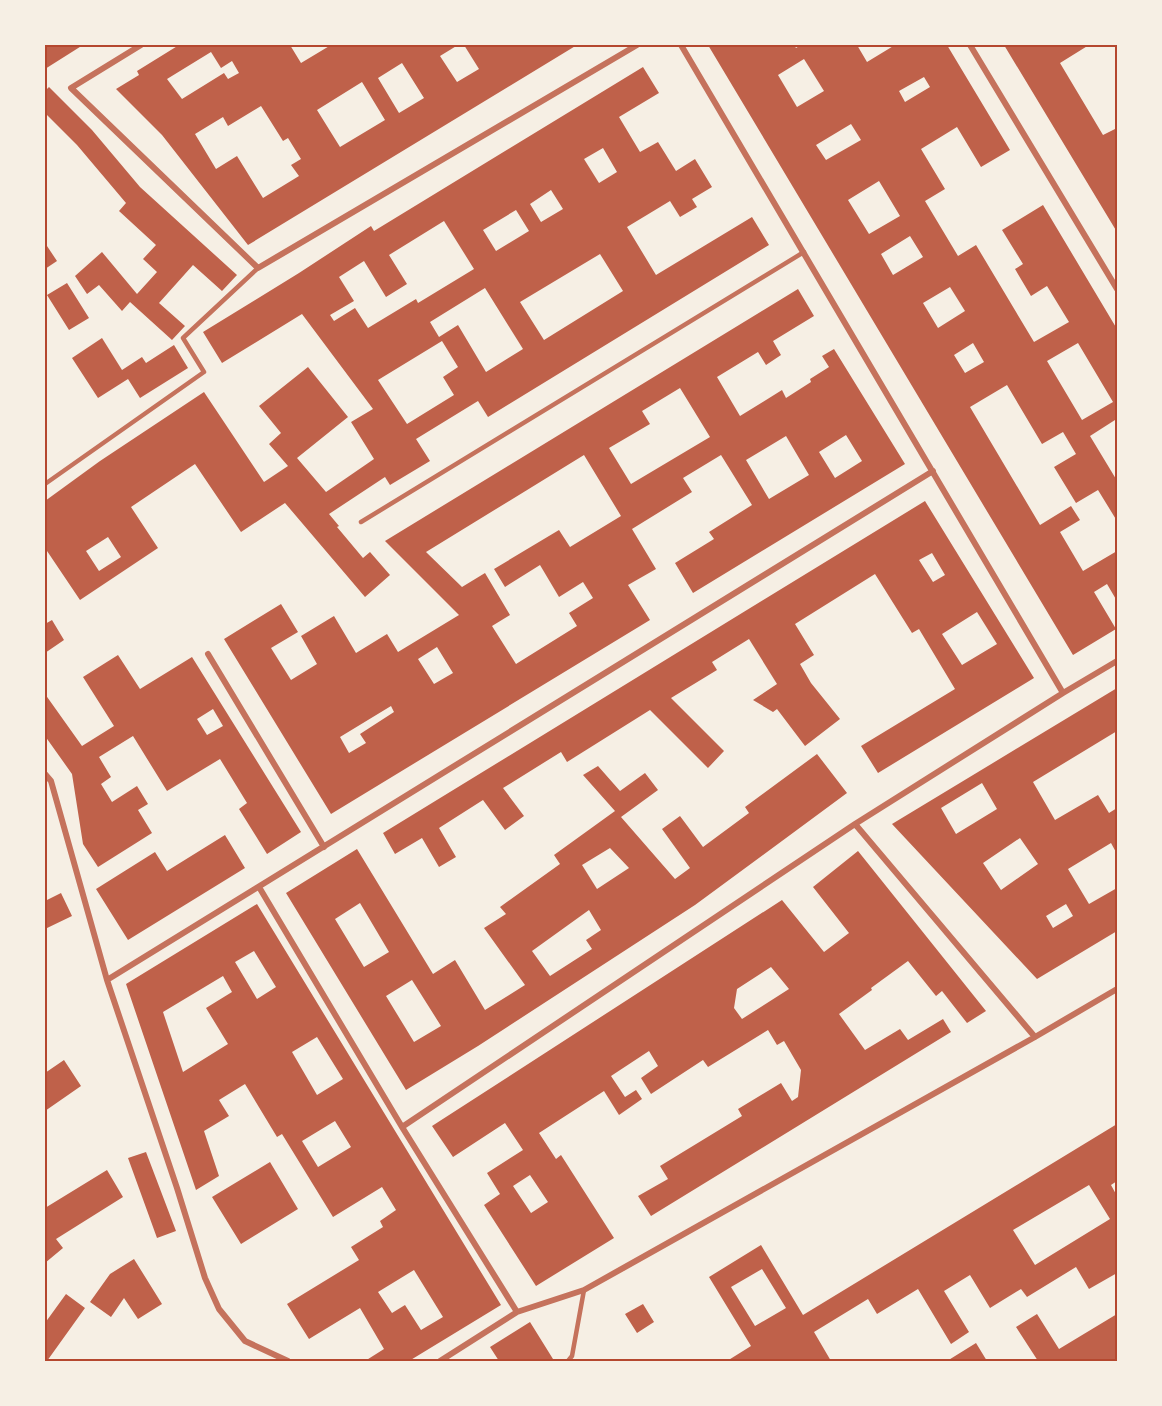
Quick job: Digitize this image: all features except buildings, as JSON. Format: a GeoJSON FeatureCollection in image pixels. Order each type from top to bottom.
{"type":"FeatureCollection","features":[{"type":"Feature","properties":{"kind":"street"},"geometry":{"type":"LineString","coordinates":[[141,45],[71,88],[258,268],[637,45]]}},
{"type":"Feature","properties":{"kind":"street"},"geometry":{"type":"LineString","coordinates":[[681,45],[1064,693]]}},
{"type":"Feature","properties":{"kind":"street"},"geometry":{"type":"LineString","coordinates":[[970,45],[1117,289]]}},
{"type":"Feature","properties":{"kind":"street"},"geometry":{"type":"LineString","coordinates":[[108,980],[933,471]]}},
{"type":"Feature","properties":{"kind":"street"},"geometry":{"type":"LineString","coordinates":[[208,654],[324,847]]}},
{"type":"Feature","properties":{"kind":"street"},"geometry":{"type":"LineString","coordinates":[[402,1127],[855,824],[1117,662]]}},
{"type":"Feature","properties":{"kind":"street"},"geometry":{"type":"LineString","coordinates":[[45,774],[51,781],[108,980],[205,1278],[219,1309],[245,1341],[288,1361]]}},
{"type":"Feature","properties":{"kind":"street"},"geometry":{"type":"LineString","coordinates":[[855,824],[1035,1037]]}},
{"type":"Feature","properties":{"kind":"street"},"geometry":{"type":"LineString","coordinates":[[258,887],[402,1127],[517,1312]]}},
{"type":"Feature","properties":{"kind":"street"},"geometry":{"type":"LineString","coordinates":[[440,1361],[517,1312],[584,1290],[1117,989]]}},
{"type":"Feature","properties":{"kind":"lane"},"geometry":{"type":"LineString","coordinates":[[361,522],[804,252]]}},
{"type":"Feature","properties":{"kind":"lane"},"geometry":{"type":"LineString","coordinates":[[45,484],[204,372],[183,338],[258,268]]}},
{"type":"Feature","properties":{"kind":"lane"},"geometry":{"type":"LineString","coordinates":[[568,1361],[572,1356],[584,1290]]}}]}
